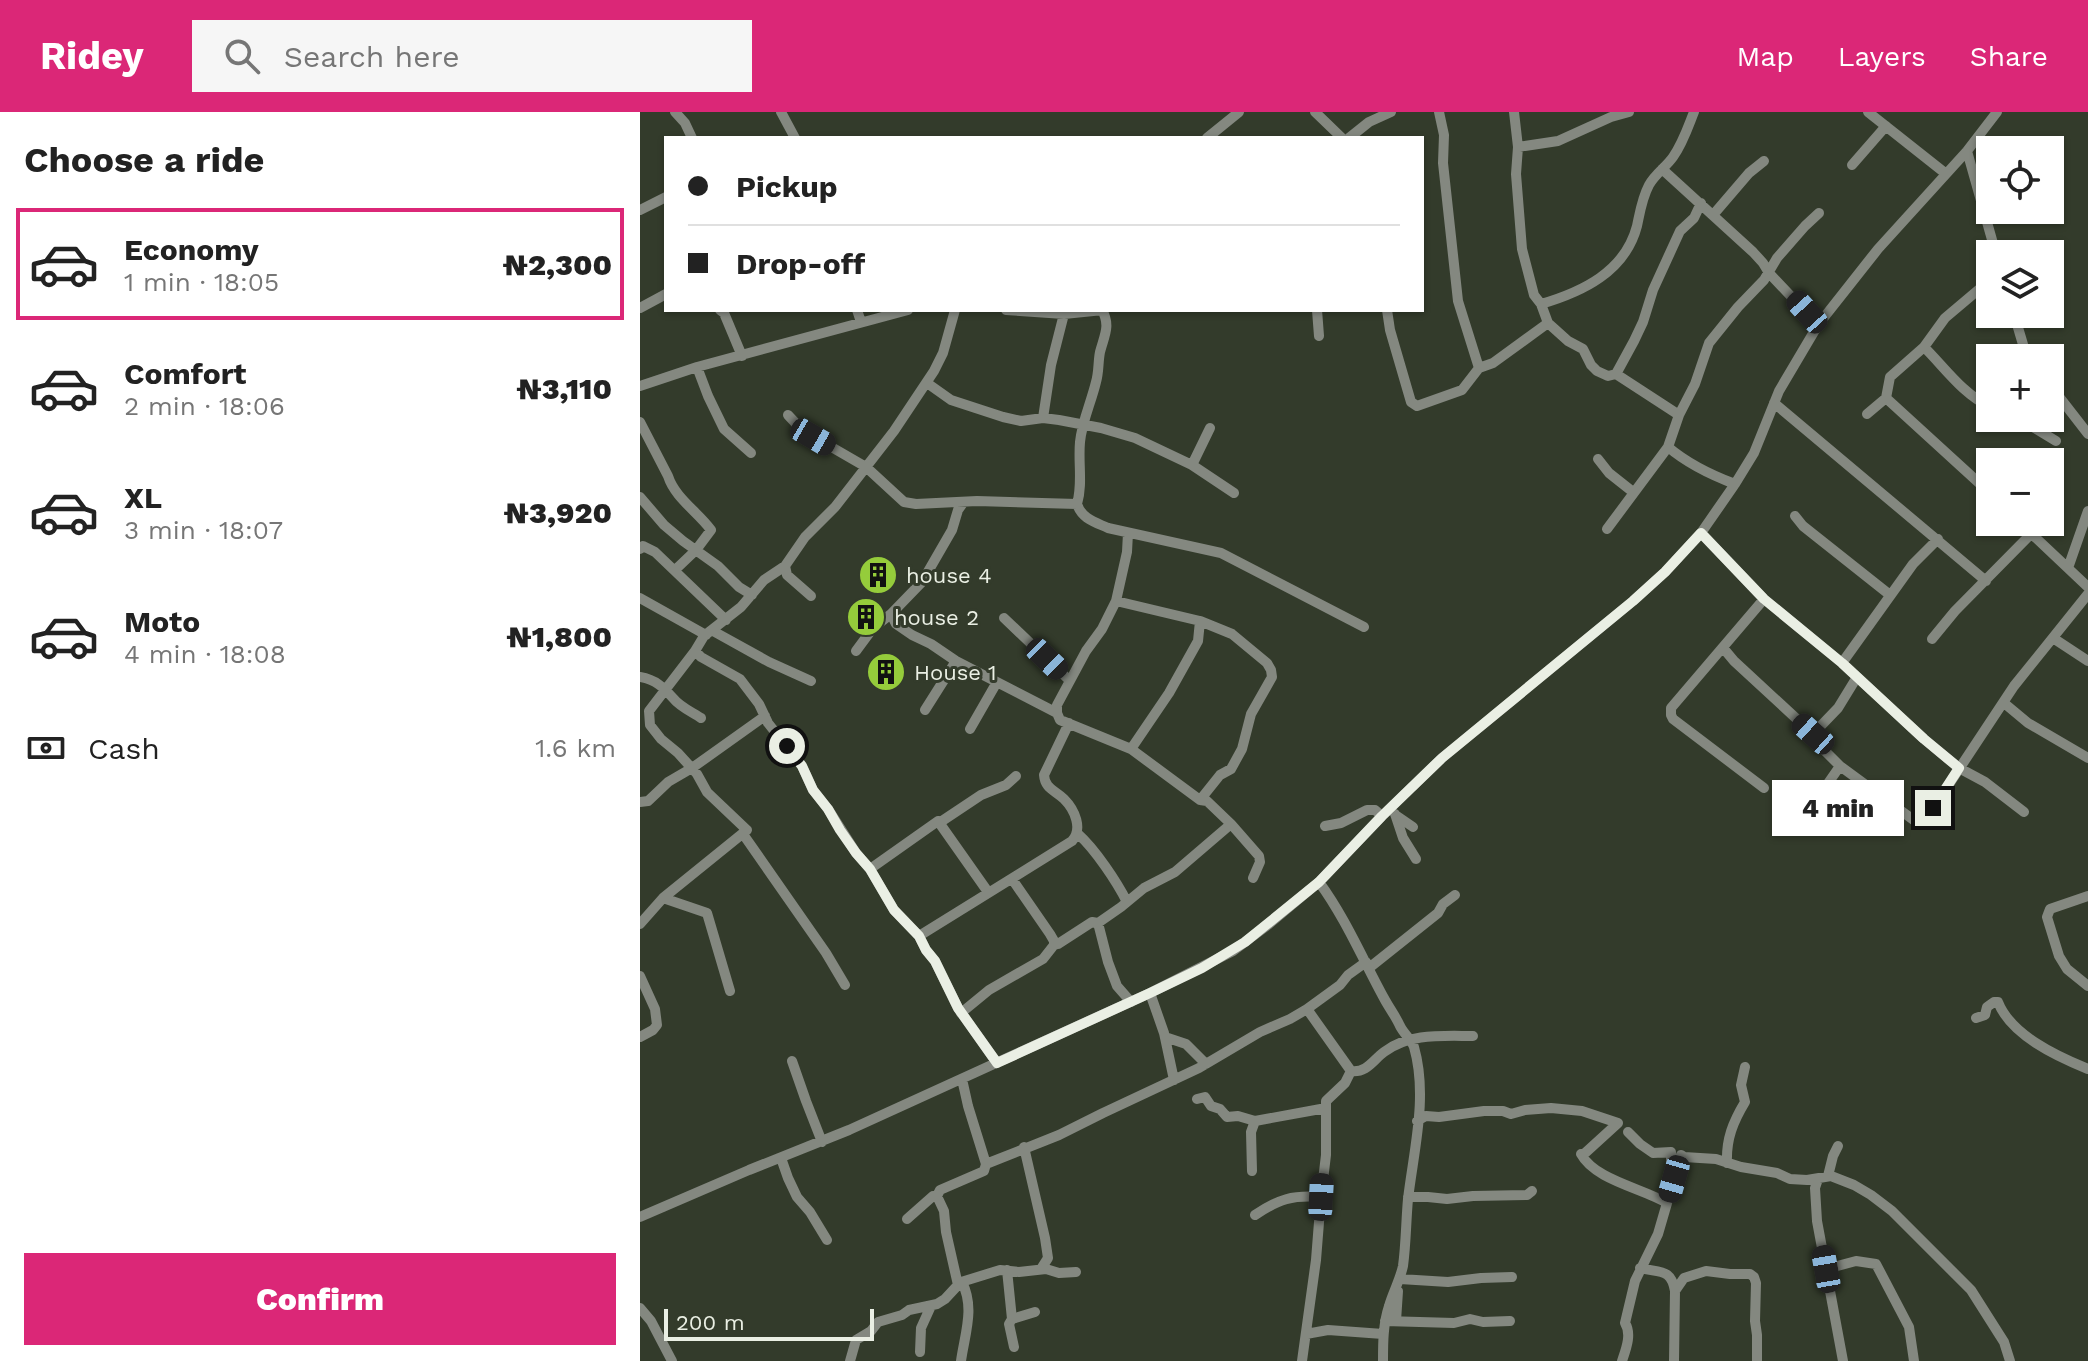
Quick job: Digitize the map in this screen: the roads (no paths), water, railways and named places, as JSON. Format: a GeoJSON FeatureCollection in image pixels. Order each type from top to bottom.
{"type":"FeatureCollection","features":[{"type":"Feature","properties":{"kind":"street"},"geometry":{"type":"LineString","coordinates":[[675,112],[691,136]]}},
{"type":"Feature","properties":{"kind":"street"},"geometry":{"type":"LineString","coordinates":[[781,112],[794,136]]}},
{"type":"Feature","properties":{"kind":"street"},"geometry":{"type":"LineString","coordinates":[[1209,136],[1239,112]]}},
{"type":"Feature","properties":{"kind":"street"},"geometry":{"type":"LineString","coordinates":[[1315,112],[1340,136]]}},
{"type":"Feature","properties":{"kind":"street"},"geometry":{"type":"LineString","coordinates":[[1364,133],[1391,112]]}},
{"type":"Feature","properties":{"kind":"street"},"geometry":{"type":"LineString","coordinates":[[1439,112],[1444,135],[1443,163],[1458,301],[1479,368]]}},
{"type":"Feature","properties":{"kind":"street"},"geometry":{"type":"LineString","coordinates":[[1514,112],[1522,249],[1530,285],[1548,323],[1568,341],[1583,349],[1597,371],[1608,376],[1616,374],[1679,415]]}},
{"type":"Feature","properties":{"kind":"street"},"geometry":{"type":"LineString","coordinates":[[1518,147],[1558,141],[1629,112]]}},
{"type":"Feature","properties":{"kind":"street"},"geometry":{"type":"LineString","coordinates":[[1541,304],[1581,290],[1617,265],[1636,228],[1646,189],[1682,143],[1694,112]]}},
{"type":"Feature","properties":{"kind":"street"},"geometry":{"type":"LineString","coordinates":[[1868,112],[1945,173]]}},
{"type":"Feature","properties":{"kind":"street"},"geometry":{"type":"LineString","coordinates":[[640,1217],[822,1142],[1131,1002],[1233,951],[1269,924],[1319,882],[1456,745],[1633,601],[1701,533],[1754,453],[1779,391],[1818,325],[1878,249],[1967,151],[1997,112]]}},
{"type":"Feature","properties":{"kind":"street"},"geometry":{"type":"LineString","coordinates":[[1852,165],[1886,126]]}},
{"type":"Feature","properties":{"kind":"street"},"geometry":{"type":"LineString","coordinates":[[1967,151],[1992,240]]}},
{"type":"Feature","properties":{"kind":"street"},"geometry":{"type":"LineString","coordinates":[[1713,215],[1749,173],[1764,161]]}},
{"type":"Feature","properties":{"kind":"street"},"geometry":{"type":"LineString","coordinates":[[1662,169],[1763,263],[1818,325]]}},
{"type":"Feature","properties":{"kind":"street"},"geometry":{"type":"LineString","coordinates":[[640,210],[664,198]]}},
{"type":"Feature","properties":{"kind":"street"},"geometry":{"type":"LineString","coordinates":[[1616,374],[1643,322],[1653,290],[1680,231],[1694,218],[1701,203]]}},
{"type":"Feature","properties":{"kind":"street"},"geometry":{"type":"LineString","coordinates":[[1607,529],[1668,447],[1709,343],[1769,273],[1777,258],[1819,213]]}},
{"type":"Feature","properties":{"kind":"street"},"geometry":{"type":"LineString","coordinates":[[1867,414],[1886,398],[1890,377],[1924,347],[1945,318],[1976,292]]}},
{"type":"Feature","properties":{"kind":"street"},"geometry":{"type":"LineString","coordinates":[[640,308],[664,295]]}},
{"type":"Feature","properties":{"kind":"street"},"geometry":{"type":"LineString","coordinates":[[723,312],[742,356]]}},
{"type":"Feature","properties":{"kind":"street"},"geometry":{"type":"LineString","coordinates":[[858,312],[861,322]]}},
{"type":"Feature","properties":{"kind":"street"},"geometry":{"type":"LineString","coordinates":[[640,386],[697,367],[900,312]]}},
{"type":"Feature","properties":{"kind":"street"},"geometry":{"type":"LineString","coordinates":[[640,924],[663,898],[747,830],[712,798],[692,768],[661,739],[648,720],[649,711],[700,640],[741,607],[764,580],[785,566],[805,537],[835,507],[894,431],[927,383],[943,353],[954,312]]}},
{"type":"Feature","properties":{"kind":"street"},"geometry":{"type":"LineString","coordinates":[[1035,312],[1083,312]]}},
{"type":"Feature","properties":{"kind":"street"},"geometry":{"type":"LineString","coordinates":[[1103,312],[1107,321],[1106,337],[1084,424],[1079,465],[1079,510],[1085,517],[1108,528],[1221,553],[1364,627]]}},
{"type":"Feature","properties":{"kind":"street"},"geometry":{"type":"LineString","coordinates":[[1317,312],[1319,336]]}},
{"type":"Feature","properties":{"kind":"street"},"geometry":{"type":"LineString","coordinates":[[1387,312],[1411,402],[1417,406],[1465,388],[1479,368],[1493,363],[1548,323]]}},
{"type":"Feature","properties":{"kind":"street"},"geometry":{"type":"LineString","coordinates":[[1043,418],[1051,365],[1064,314]]}},
{"type":"Feature","properties":{"kind":"street"},"geometry":{"type":"LineString","coordinates":[[1924,347],[1976,400]]}},
{"type":"Feature","properties":{"kind":"street"},"geometry":{"type":"LineString","coordinates":[[697,367],[724,429],[751,453]]}},
{"type":"Feature","properties":{"kind":"street"},"geometry":{"type":"LineString","coordinates":[[927,383],[951,400],[1003,417],[1021,421],[1043,418],[1084,424],[1135,438],[1192,465],[1234,493]]}},
{"type":"Feature","properties":{"kind":"street"},"geometry":{"type":"LineString","coordinates":[[1886,398],[1976,480]]}},
{"type":"Feature","properties":{"kind":"street"},"geometry":{"type":"LineString","coordinates":[[1774,403],[1986,581]]}},
{"type":"Feature","properties":{"kind":"street"},"geometry":{"type":"LineString","coordinates":[[2064,403],[2088,434]]}},
{"type":"Feature","properties":{"kind":"street"},"geometry":{"type":"LineString","coordinates":[[788,415],[802,430],[866,467],[904,502],[1077,504]]}},
{"type":"Feature","properties":{"kind":"street"},"geometry":{"type":"LineString","coordinates":[[640,422],[671,485],[711,530],[675,570]]}},
{"type":"Feature","properties":{"kind":"street"},"geometry":{"type":"LineString","coordinates":[[1192,465],[1210,428]]}},
{"type":"Feature","properties":{"kind":"street"},"geometry":{"type":"LineString","coordinates":[[2041,432],[2056,441]]}},
{"type":"Feature","properties":{"kind":"street"},"geometry":{"type":"LineString","coordinates":[[1668,447],[1691,464],[1735,484]]}},
{"type":"Feature","properties":{"kind":"street"},"geometry":{"type":"LineString","coordinates":[[1598,459],[1609,473],[1633,492]]}},
{"type":"Feature","properties":{"kind":"street"},"geometry":{"type":"LineString","coordinates":[[640,497],[664,525],[752,595]]}},
{"type":"Feature","properties":{"kind":"street"},"geometry":{"type":"LineString","coordinates":[[856,651],[873,628],[915,590],[927,574],[963,503]]}},
{"type":"Feature","properties":{"kind":"street"},"geometry":{"type":"LineString","coordinates":[[2068,568],[2088,511]]}},
{"type":"Feature","properties":{"kind":"street"},"geometry":{"type":"LineString","coordinates":[[1795,516],[1803,526],[1890,595]]}},
{"type":"Feature","properties":{"kind":"street"},"geometry":{"type":"LineString","coordinates":[[1128,533],[1116,601],[1069,680],[1057,705],[1057,713],[1060,720],[1131,749],[1200,800],[1207,801],[1259,856],[1260,862],[1253,878]]}},
{"type":"Feature","properties":{"kind":"street"},"geometry":{"type":"LineString","coordinates":[[1701,533],[1764,599],[1842,663],[1924,739],[1959,768],[1985,782],[2024,812]]}},
{"type":"Feature","properties":{"kind":"street"},"geometry":{"type":"LineString","coordinates":[[1932,639],[1955,611],[2029,536]]}},
{"type":"Feature","properties":{"kind":"street"},"geometry":{"type":"LineString","coordinates":[[2033,536],[2088,587]]}},
{"type":"Feature","properties":{"kind":"street"},"geometry":{"type":"LineString","coordinates":[[1842,663],[1913,564],[1938,539]]}},
{"type":"Feature","properties":{"kind":"street"},"geometry":{"type":"LineString","coordinates":[[640,549],[643,546],[655,552],[675,570],[716,628]]}},
{"type":"Feature","properties":{"kind":"street"},"geometry":{"type":"LineString","coordinates":[[785,566],[787,575],[811,596]]}},
{"type":"Feature","properties":{"kind":"street"},"geometry":{"type":"LineString","coordinates":[[1724,649],[1813,734],[1817,743],[1840,766],[1919,824],[1924,822],[2036,656],[2088,594]]}},
{"type":"Feature","properties":{"kind":"street"},"geometry":{"type":"LineString","coordinates":[[640,598],[716,628],[769,662],[811,681]]}},
{"type":"Feature","properties":{"kind":"street"},"geometry":{"type":"LineString","coordinates":[[1764,599],[1671,708],[1673,719],[1764,788]]}},
{"type":"Feature","properties":{"kind":"street"},"geometry":{"type":"LineString","coordinates":[[1116,601],[1200,621],[1232,634],[1267,663],[1271,670],[1272,677],[1251,714],[1238,757],[1231,769],[1220,775],[1200,800]]}},
{"type":"Feature","properties":{"kind":"street"},"geometry":{"type":"LineString","coordinates":[[891,614],[896,624],[912,635],[1057,713]]}},
{"type":"Feature","properties":{"kind":"street"},"geometry":{"type":"LineString","coordinates":[[1004,618],[1069,680]]}},
{"type":"Feature","properties":{"kind":"street"},"geometry":{"type":"LineString","coordinates":[[1131,749],[1169,693],[1198,641],[1200,621]]}},
{"type":"Feature","properties":{"kind":"street"},"geometry":{"type":"LineString","coordinates":[[2053,638],[2088,661]]}},
{"type":"Feature","properties":{"kind":"street"},"geometry":{"type":"LineString","coordinates":[[695,651],[740,679],[759,704],[894,910],[919,936],[961,1013],[997,1063]]}},
{"type":"Feature","properties":{"kind":"street"},"geometry":{"type":"LineString","coordinates":[[925,710],[956,661]]}},
{"type":"Feature","properties":{"kind":"street"},"geometry":{"type":"LineString","coordinates":[[640,677],[646,677],[667,689],[672,698],[701,718]]}},
{"type":"Feature","properties":{"kind":"street"},"geometry":{"type":"LineString","coordinates":[[1813,734],[1838,708],[1857,677]]}},
{"type":"Feature","properties":{"kind":"street"},"geometry":{"type":"LineString","coordinates":[[970,729],[997,682]]}},
{"type":"Feature","properties":{"kind":"street"},"geometry":{"type":"LineString","coordinates":[[2004,703],[2028,723],[2088,758]]}},
{"type":"Feature","properties":{"kind":"street"},"geometry":{"type":"LineString","coordinates":[[640,802],[648,801],[668,782],[765,716]]}},
{"type":"Feature","properties":{"kind":"street"},"geometry":{"type":"LineString","coordinates":[[919,936],[1072,841],[1078,834],[1072,810],[1048,787],[1044,775],[1069,723]]}},
{"type":"Feature","properties":{"kind":"street"},"geometry":{"type":"LineString","coordinates":[[1815,802],[1840,766]]}},
{"type":"Feature","properties":{"kind":"street"},"geometry":{"type":"LineString","coordinates":[[870,869],[938,821],[981,795],[1006,785],[1016,776]]}},
{"type":"Feature","properties":{"kind":"street"},"geometry":{"type":"LineString","coordinates":[[1325,826],[1341,823],[1367,810],[1375,810],[1389,813],[1413,827]]}},
{"type":"Feature","properties":{"kind":"street"},"geometry":{"type":"LineString","coordinates":[[1389,813],[1416,859]]}},
{"type":"Feature","properties":{"kind":"street"},"geometry":{"type":"LineString","coordinates":[[939,823],[988,892]]}},
{"type":"Feature","properties":{"kind":"street"},"geometry":{"type":"LineString","coordinates":[[961,1013],[989,990],[1039,962],[1054,945],[1062,943],[1092,922],[1098,923],[1144,888],[1175,872],[1231,824]]}},
{"type":"Feature","properties":{"kind":"street"},"geometry":{"type":"LineString","coordinates":[[743,834],[845,985]]}},
{"type":"Feature","properties":{"kind":"street"},"geometry":{"type":"LineString","coordinates":[[1078,834],[1121,889],[1127,902]]}},
{"type":"Feature","properties":{"kind":"street"},"geometry":{"type":"LineString","coordinates":[[1012,879],[1050,934],[1054,945]]}},
{"type":"Feature","properties":{"kind":"street"},"geometry":{"type":"LineString","coordinates":[[1319,882],[1338,909],[1386,1000],[1413,1043],[1419,1072],[1421,1114],[1408,1197],[1404,1253],[1399,1281],[1391,1298],[1391,1321],[1383,1334],[1383,1361]]}},
{"type":"Feature","properties":{"kind":"street"},"geometry":{"type":"LineString","coordinates":[[986,1164],[1059,1135],[1206,1064],[1260,1032],[1290,1019],[1438,913],[1443,904],[1455,895]]}},
{"type":"Feature","properties":{"kind":"street"},"geometry":{"type":"LineString","coordinates":[[2088,896],[2050,909],[2047,917],[2059,956],[2067,969],[2088,986]]}},
{"type":"Feature","properties":{"kind":"street"},"geometry":{"type":"LineString","coordinates":[[663,898],[707,913],[730,991]]}},
{"type":"Feature","properties":{"kind":"street"},"geometry":{"type":"LineString","coordinates":[[1098,923],[1117,986],[1131,1002]]}},
{"type":"Feature","properties":{"kind":"street"},"geometry":{"type":"LineString","coordinates":[[640,976],[655,1009],[657,1025],[640,1037]]}},
{"type":"Feature","properties":{"kind":"street"},"geometry":{"type":"LineString","coordinates":[[1150,993],[1165,1037],[1174,1080]]}},
{"type":"Feature","properties":{"kind":"street"},"geometry":{"type":"LineString","coordinates":[[1976,1018],[1985,1015],[1987,1007],[1998,1002],[2003,1016],[2023,1036],[2088,1069]]}},
{"type":"Feature","properties":{"kind":"street"},"geometry":{"type":"LineString","coordinates":[[1307,1009],[1351,1071],[1358,1072],[1383,1052],[1409,1039],[1473,1036]]}},
{"type":"Feature","properties":{"kind":"street"},"geometry":{"type":"LineString","coordinates":[[1290,1019],[1319,1027]]}},
{"type":"Feature","properties":{"kind":"street"},"geometry":{"type":"LineString","coordinates":[[1165,1037],[1186,1044],[1206,1064]]}},
{"type":"Feature","properties":{"kind":"street"},"geometry":{"type":"LineString","coordinates":[[792,1061],[822,1142]]}},
{"type":"Feature","properties":{"kind":"street"},"geometry":{"type":"LineString","coordinates":[[1727,1163],[1726,1145],[1745,1102],[1741,1085],[1745,1067]]}},
{"type":"Feature","properties":{"kind":"street"},"geometry":{"type":"LineString","coordinates":[[1302,1361],[1316,1260],[1326,1155],[1327,1100],[1345,1083],[1351,1071]]}},
{"type":"Feature","properties":{"kind":"street"},"geometry":{"type":"LineString","coordinates":[[907,1219],[933,1196],[937,1196],[940,1190],[982,1173],[986,1164],[962,1079]]}},
{"type":"Feature","properties":{"kind":"street"},"geometry":{"type":"LineString","coordinates":[[1197,1099],[1205,1097],[1211,1106],[1220,1109],[1227,1117],[1238,1116],[1255,1121],[1326,1108]]}},
{"type":"Feature","properties":{"kind":"street"},"geometry":{"type":"LineString","coordinates":[[1421,1114],[1439,1117],[1484,1111],[1511,1114],[1551,1108],[1592,1113],[1606,1121],[1618,1123],[1581,1154],[1584,1160],[1599,1173],[1665,1200]]}},
{"type":"Feature","properties":{"kind":"street"},"geometry":{"type":"LineString","coordinates":[[1252,1171],[1251,1132],[1255,1121]]}},
{"type":"Feature","properties":{"kind":"street"},"geometry":{"type":"LineString","coordinates":[[1622,1361],[1628,1331],[1625,1323],[1640,1268],[1658,1234],[1671,1178],[1671,1152],[1653,1153],[1628,1132]]}},
{"type":"Feature","properties":{"kind":"street"},"geometry":{"type":"LineString","coordinates":[[1838,1146],[1817,1181],[1817,1221],[1843,1361]]}},
{"type":"Feature","properties":{"kind":"street"},"geometry":{"type":"LineString","coordinates":[[1024,1147],[1048,1258],[1041,1269]]}},
{"type":"Feature","properties":{"kind":"street"},"geometry":{"type":"LineString","coordinates":[[1665,1200],[1681,1155],[1716,1159],[1777,1173],[1790,1179],[1817,1181],[1840,1178],[1892,1211],[1961,1278],[1999,1333],[2010,1361]]}},
{"type":"Feature","properties":{"kind":"street"},"geometry":{"type":"LineString","coordinates":[[781,1158],[797,1197],[827,1240]]}},
{"type":"Feature","properties":{"kind":"street"},"geometry":{"type":"LineString","coordinates":[[1408,1197],[1447,1199],[1527,1195],[1532,1191]]}},
{"type":"Feature","properties":{"kind":"street"},"geometry":{"type":"LineString","coordinates":[[937,1196],[944,1211],[960,1283],[968,1295],[970,1309],[961,1361]]}},
{"type":"Feature","properties":{"kind":"street"},"geometry":{"type":"LineString","coordinates":[[1255,1215],[1276,1201],[1301,1196],[1321,1197]]}},
{"type":"Feature","properties":{"kind":"street"},"geometry":{"type":"LineString","coordinates":[[1826,1269],[1856,1261],[1876,1264],[1909,1327],[1914,1361]]}},
{"type":"Feature","properties":{"kind":"street"},"geometry":{"type":"LineString","coordinates":[[1640,1268],[1670,1275],[1673,1280],[1674,1361]]}},
{"type":"Feature","properties":{"kind":"street"},"geometry":{"type":"LineString","coordinates":[[850,1361],[856,1340],[871,1331],[878,1322],[909,1310],[931,1306],[945,1299],[960,1283],[985,1273],[1041,1269],[1059,1273],[1076,1272]]}},
{"type":"Feature","properties":{"kind":"street"},"geometry":{"type":"LineString","coordinates":[[1007,1270],[1012,1319],[1009,1324],[1014,1347]]}},
{"type":"Feature","properties":{"kind":"street"},"geometry":{"type":"LineString","coordinates":[[1675,1291],[1684,1278],[1706,1271],[1750,1274],[1754,1277],[1757,1361]]}},
{"type":"Feature","properties":{"kind":"street"},"geometry":{"type":"LineString","coordinates":[[1399,1281],[1448,1282],[1512,1277]]}},
{"type":"Feature","properties":{"kind":"street"},"geometry":{"type":"LineString","coordinates":[[920,1352],[921,1328],[931,1306]]}},
{"type":"Feature","properties":{"kind":"street"},"geometry":{"type":"LineString","coordinates":[[640,1308],[651,1321],[672,1361]]}},
{"type":"Feature","properties":{"kind":"street"},"geometry":{"type":"LineString","coordinates":[[1012,1319],[1035,1312]]}},
{"type":"Feature","properties":{"kind":"street"},"geometry":{"type":"LineString","coordinates":[[1391,1321],[1510,1321]]}},
{"type":"Feature","properties":{"kind":"street"},"geometry":{"type":"LineString","coordinates":[[1306,1334],[1328,1330],[1383,1334]]}},
{"type":"Feature","properties":{"kind":"place","name":"house 4"},"geometry":{"type":"Point","coordinates":[878,575]}},
{"type":"Feature","properties":{"kind":"place","name":"house 2"},"geometry":{"type":"Point","coordinates":[866,617]}},
{"type":"Feature","properties":{"kind":"place","name":"House 1"},"geometry":{"type":"Point","coordinates":[886,672]}}]}
